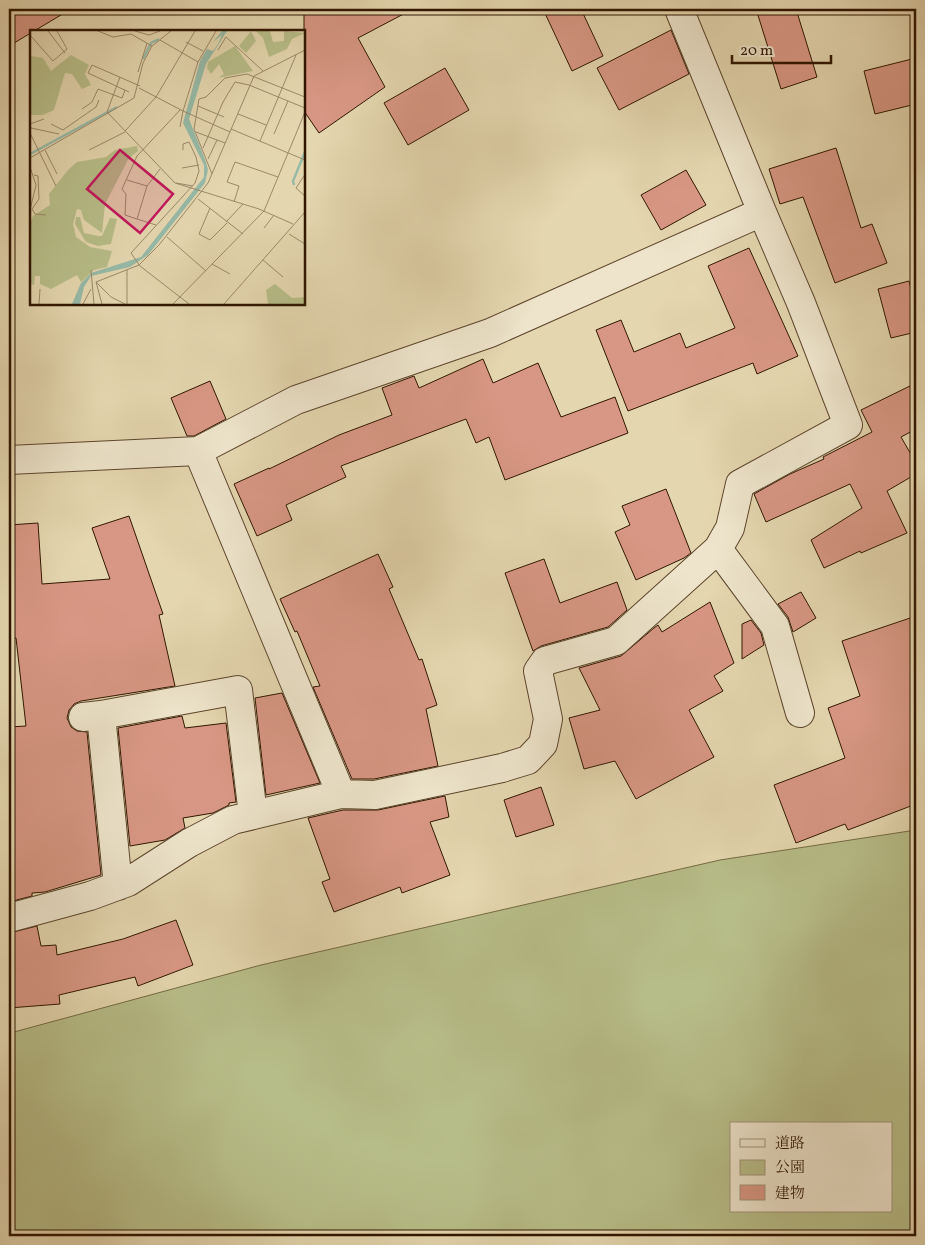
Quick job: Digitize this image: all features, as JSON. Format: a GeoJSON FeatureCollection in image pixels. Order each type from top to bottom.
{"type":"FeatureCollection","features":[{"type":"Feature","properties":{"kind":"street"},"geometry":{"type":"LineString","coordinates":[[9,918],[90,896],[128,882],[189,843],[233,820],[341,794],[375,794],[502,768],[528,760],[543,744],[548,719],[538,671],[545,661],[616,641],[718,550],[730,528],[740,484],[848,425],[801,303],[679,9]]}},
{"type":"Feature","properties":{"kind":"street"},"geometry":{"type":"LineString","coordinates":[[9,460],[198,451],[296,400],[490,333],[762,212]]}},
{"type":"Feature","properties":{"kind":"street"},"geometry":{"type":"LineString","coordinates":[[198,451],[341,794]]}},
{"type":"Feature","properties":{"kind":"street"},"geometry":{"type":"LineString","coordinates":[[718,550],[775,626],[800,713]]}},
{"type":"Feature","properties":{"kind":"street"},"geometry":{"type":"LineString","coordinates":[[118,886],[92,716],[238,690],[253,815]]}},
{"type":"Feature","properties":{"kind":"green space"},"geometry":{"type":"Polygon","coordinates":[[[916,830],[916,1236],[9,1236],[9,1030],[14,1032],[261,965],[720,860],[916,830]]]}},
{"type":"Feature","properties":{"kind":"building"},"geometry":{"type":"Polygon","coordinates":[[[9,9],[71,9],[36,30],[30,30],[30,33],[9,46],[9,9]]]}},
{"type":"Feature","properties":{"kind":"building"},"geometry":{"type":"Polygon","coordinates":[[[304,9],[413,9],[358,38],[385,87],[319,133],[305,112],[304,9]]]}},
{"type":"Feature","properties":{"kind":"building"},"geometry":{"type":"Polygon","coordinates":[[[543,9],[581,9],[603,56],[572,71],[543,9]]]}},
{"type":"Feature","properties":{"kind":"building"},"geometry":{"type":"Polygon","coordinates":[[[756,9],[796,9],[817,77],[781,89],[756,9]]]}},
{"type":"Feature","properties":{"kind":"building"},"geometry":{"type":"Polygon","coordinates":[[[671,30],[689,74],[619,110],[597,68],[671,30]]]}},
{"type":"Feature","properties":{"kind":"building"},"geometry":{"type":"Polygon","coordinates":[[[916,58],[916,104],[875,114],[864,71],[916,58]]]}},
{"type":"Feature","properties":{"kind":"building"},"geometry":{"type":"Polygon","coordinates":[[[445,68],[469,110],[408,145],[384,103],[445,68]]]}},
{"type":"Feature","properties":{"kind":"building"},"geometry":{"type":"Polygon","coordinates":[[[836,148],[861,228],[872,224],[887,263],[835,283],[803,197],[780,204],[769,169],[836,148]]]}},
{"type":"Feature","properties":{"kind":"building"},"geometry":{"type":"Polygon","coordinates":[[[686,170],[706,205],[661,230],[641,195],[686,170]]]}},
{"type":"Feature","properties":{"kind":"building"},"geometry":{"type":"Polygon","coordinates":[[[749,248],[798,356],[757,374],[753,363],[628,411],[596,330],[621,320],[634,352],[680,333],[686,348],[735,328],[708,266],[749,248]]]}},
{"type":"Feature","properties":{"kind":"building"},"geometry":{"type":"Polygon","coordinates":[[[909,281],[916,308],[916,332],[891,338],[878,289],[909,281]]]}},
{"type":"Feature","properties":{"kind":"building"},"geometry":{"type":"Polygon","coordinates":[[[483,359],[493,383],[538,363],[561,417],[615,397],[628,433],[505,480],[489,437],[476,443],[466,419],[341,466],[346,477],[286,505],[292,520],[257,536],[234,484],[339,435],[392,415],[382,388],[414,376],[419,388],[483,359]]]}},
{"type":"Feature","properties":{"kind":"building"},"geometry":{"type":"Polygon","coordinates":[[[210,381],[226,419],[194,436],[187,436],[171,398],[210,381]]]}},
{"type":"Feature","properties":{"kind":"building"},"geometry":{"type":"Polygon","coordinates":[[[916,383],[916,429],[901,437],[916,463],[916,474],[887,491],[907,533],[861,553],[860,551],[824,568],[811,540],[862,508],[850,484],[766,522],[754,494],[790,474],[824,459],[823,457],[872,432],[861,410],[916,383]]]}},
{"type":"Feature","properties":{"kind":"building"},"geometry":{"type":"Polygon","coordinates":[[[666,489],[691,553],[636,580],[615,532],[630,525],[622,506],[666,489]]]}},
{"type":"Feature","properties":{"kind":"building"},"geometry":{"type":"Polygon","coordinates":[[[129,516],[163,614],[159,615],[175,686],[81,701],[74,704],[69,710],[67,718],[71,727],[77,731],[87,732],[101,875],[45,892],[32,893],[32,896],[9,902],[9,727],[26,726],[16,638],[9,639],[9,525],[38,523],[42,584],[110,579],[92,528],[129,516]]]}},
{"type":"Feature","properties":{"kind":"building"},"geometry":{"type":"Polygon","coordinates":[[[378,554],[393,587],[389,589],[419,660],[422,659],[437,705],[426,709],[438,766],[374,779],[352,779],[313,687],[320,686],[297,631],[295,632],[280,599],[378,554]]]}},
{"type":"Feature","properties":{"kind":"building"},"geometry":{"type":"Polygon","coordinates":[[[544,559],[560,603],[617,582],[627,610],[608,627],[541,646],[533,651],[505,573],[544,559]]]}},
{"type":"Feature","properties":{"kind":"building"},"geometry":{"type":"Polygon","coordinates":[[[801,592],[816,618],[793,632],[788,617],[778,604],[801,592]]]}},
{"type":"Feature","properties":{"kind":"building"},"geometry":{"type":"Polygon","coordinates":[[[710,602],[734,663],[714,676],[723,691],[689,710],[714,757],[636,799],[615,761],[584,769],[569,718],[600,710],[579,668],[621,656],[658,625],[662,632],[710,602]]]}},
{"type":"Feature","properties":{"kind":"building"},"geometry":{"type":"Polygon","coordinates":[[[916,616],[916,804],[848,830],[845,824],[796,843],[774,785],[845,758],[828,708],[860,696],[842,641],[916,616]]]}},
{"type":"Feature","properties":{"kind":"building"},"geometry":{"type":"Polygon","coordinates":[[[751,620],[761,633],[764,645],[742,659],[742,624],[751,620]]]}},
{"type":"Feature","properties":{"kind":"building"},"geometry":{"type":"Polygon","coordinates":[[[282,693],[320,783],[266,795],[255,698],[282,693]]]}},
{"type":"Feature","properties":{"kind":"building"},"geometry":{"type":"Polygon","coordinates":[[[182,716],[185,728],[226,723],[236,802],[229,803],[229,805],[213,813],[183,818],[185,828],[165,840],[130,846],[118,728],[182,716]]]}},
{"type":"Feature","properties":{"kind":"building"},"geometry":{"type":"Polygon","coordinates":[[[541,787],[554,825],[516,837],[504,800],[541,787]]]}},
{"type":"Feature","properties":{"kind":"building"},"geometry":{"type":"Polygon","coordinates":[[[445,796],[449,817],[430,822],[450,875],[402,893],[400,887],[334,912],[322,882],[330,879],[308,818],[343,810],[378,810],[445,796]]]}},
{"type":"Feature","properties":{"kind":"building"},"geometry":{"type":"Polygon","coordinates":[[[176,920],[193,965],[138,986],[135,977],[59,995],[60,1004],[9,1008],[9,933],[37,926],[41,946],[56,945],[57,955],[123,939],[176,920]]]}}]}
